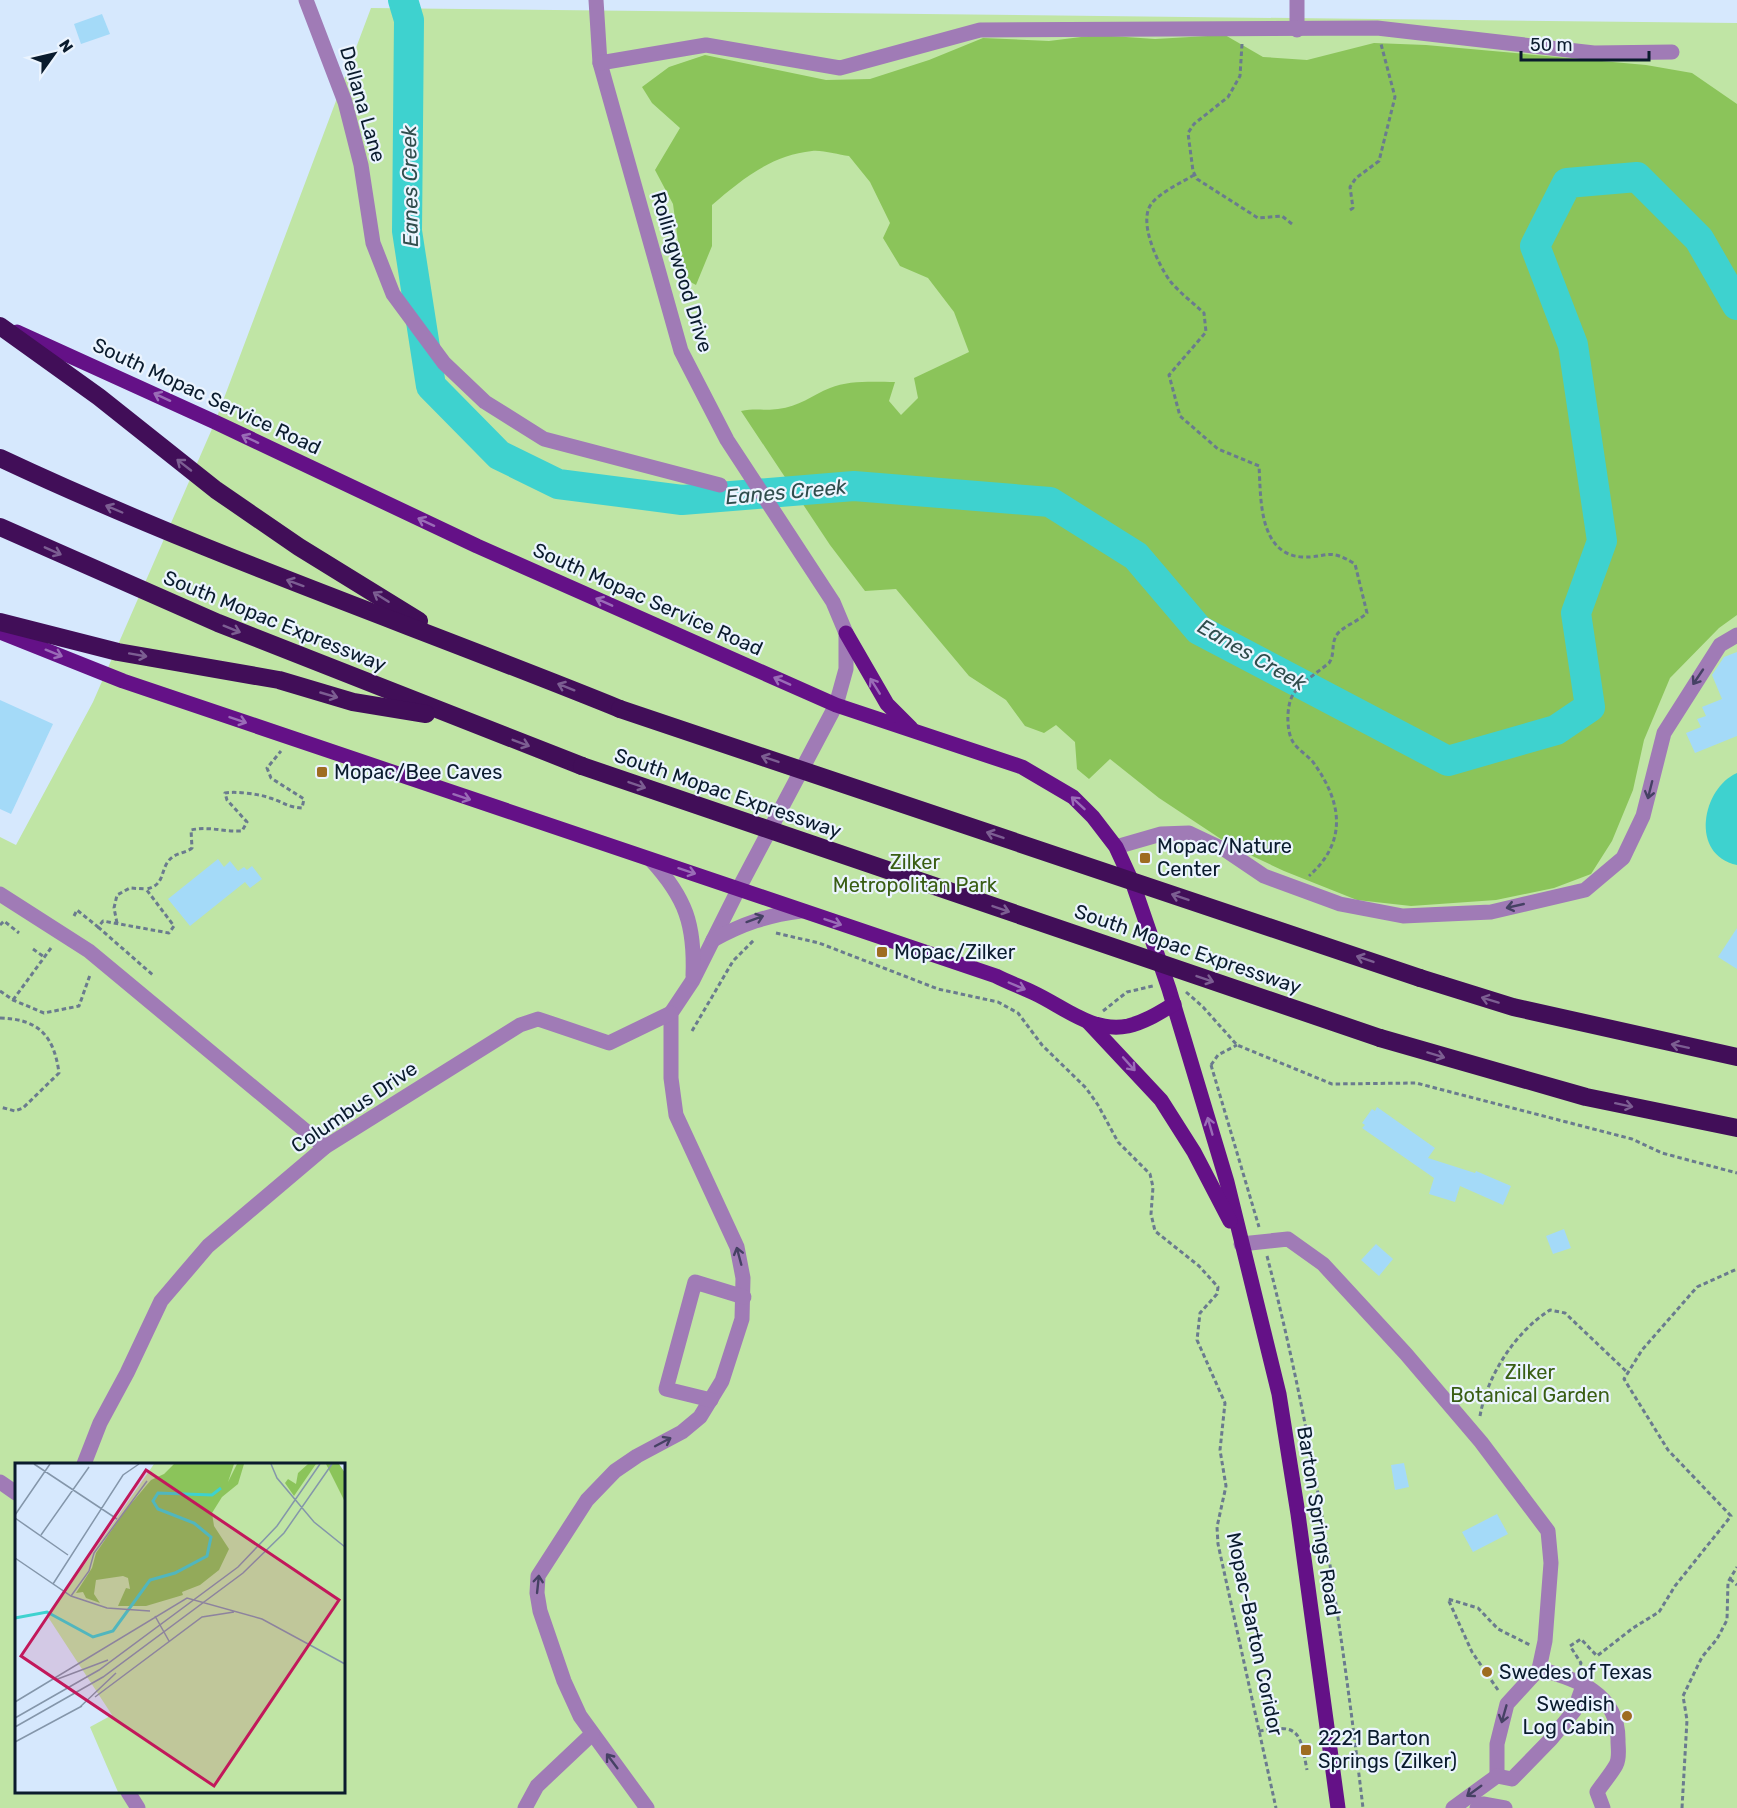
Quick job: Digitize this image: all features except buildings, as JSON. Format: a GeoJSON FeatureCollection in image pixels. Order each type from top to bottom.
{"type":"FeatureCollection","features":[{"type":"Feature","properties":{"kind":"highway"},"geometry":{"type":"LineString","coordinates":[[0,325],[99,397],[216,490],[299,547],[448,639]]}},
{"type":"Feature","properties":{"kind":"highway","name":"South Mopac Expressway"},"geometry":{"type":"LineString","coordinates":[[0,458],[243,564],[448,639],[620,709],[1420,978],[1513,1007],[1737,1057]]}},
{"type":"Feature","properties":{"kind":"highway","name":"South Mopac Expressway"},"geometry":{"type":"LineString","coordinates":[[0,527],[218,623],[582,766],[1380,1038],[1586,1097],[1737,1128]]}},
{"type":"Feature","properties":{"kind":"highway"},"geometry":{"type":"LineString","coordinates":[[0,622],[118,652],[279,680],[353,702],[467,722]]}},
{"type":"Feature","properties":{"kind":"main road","name":"South Mopac Service Road"},"geometry":{"type":"LineString","coordinates":[[0,325],[215,422],[477,546],[836,705],[998,757],[1050,781],[1073,797],[1093,817],[1116,847],[1133,884],[1173,1004]]}},
{"type":"Feature","properties":{"kind":"main road"},"geometry":{"type":"LineString","coordinates":[[0,632],[123,681],[996,976],[1088,1022],[1108,1027],[1126,1026],[1143,1021],[1173,1004]]}},
{"type":"Feature","properties":{"kind":"main road"},"geometry":{"type":"LineString","coordinates":[[846,633],[887,704],[913,730]]}},
{"type":"Feature","properties":{"kind":"main road","name":"Barton Springs Road"},"geometry":{"type":"LineString","coordinates":[[1173,1004],[1227,1182],[1279,1394],[1298,1514],[1338,1808]]}},
{"type":"Feature","properties":{"kind":"main road","name":"Barton Springs Road"},"geometry":{"type":"LineString","coordinates":[[1088,1022],[1161,1100],[1194,1152],[1241,1244]]}},
{"type":"Feature","properties":{"kind":"street","name":"Dellana Lane"},"geometry":{"type":"LineString","coordinates":[[306,0],[345,102],[361,165],[373,243],[393,294],[444,363],[485,402],[544,439],[720,485]]}},
{"type":"Feature","properties":{"kind":"street","name":"Rollingwood Drive"},"geometry":{"type":"LineString","coordinates":[[596,0],[600,63],[681,351],[727,440],[833,602],[846,633],[846,669],[836,705],[693,980],[671,1013]]}},
{"type":"Feature","properties":{"kind":"street"},"geometry":{"type":"LineString","coordinates":[[1297,0],[1297,30]]}},
{"type":"Feature","properties":{"kind":"street"},"geometry":{"type":"LineString","coordinates":[[600,63],[706,45],[840,68],[980,30],[1377,28],[1594,53],[1672,52]]}},
{"type":"Feature","properties":{"kind":"street"},"geometry":{"type":"LineString","coordinates":[[1116,847],[1161,834],[1189,833],[1227,851],[1264,876],[1340,904],[1403,916],[1491,912],[1585,890],[1623,858],[1643,816],[1664,733],[1720,645],[1737,635]]}},
{"type":"Feature","properties":{"kind":"street"},"geometry":{"type":"LineString","coordinates":[[651,860],[669,879],[685,904],[694,941],[693,980]]}},
{"type":"Feature","properties":{"kind":"street"},"geometry":{"type":"LineString","coordinates":[[0,894],[89,951],[325,1147]]}},
{"type":"Feature","properties":{"kind":"street"},"geometry":{"type":"LineString","coordinates":[[713,940],[740,925],[768,915],[801,911]]}},
{"type":"Feature","properties":{"kind":"street"},"geometry":{"type":"LineString","coordinates":[[647,1808],[592,1734],[564,1680],[540,1611],[537,1593],[538,1576],[587,1500],[615,1471],[637,1456],[682,1432],[700,1417],[722,1381],[742,1318],[744,1297],[742,1262],[737,1246],[676,1115],[671,1078],[671,1013]]}},
{"type":"Feature","properties":{"kind":"street","name":"Columbus Drive"},"geometry":{"type":"LineString","coordinates":[[84,1463],[100,1423],[161,1301],[208,1246],[325,1147],[520,1025],[538,1019],[609,1043],[671,1013]]}},
{"type":"Feature","properties":{"kind":"street"},"geometry":{"type":"LineString","coordinates":[[1241,1244],[1288,1239],[1323,1264],[1400,1347],[1476,1436],[1548,1531],[1551,1563],[1543,1652],[1539,1669],[1507,1704],[1497,1744],[1497,1776]]}},
{"type":"Feature","properties":{"kind":"street"},"geometry":{"type":"LineString","coordinates":[[711,1400],[666,1389],[695,1282],[744,1297]]}},
{"type":"Feature","properties":{"kind":"street"},"geometry":{"type":"LineString","coordinates":[[0,1482],[15,1492]]}},
{"type":"Feature","properties":{"kind":"street"},"geometry":{"type":"LineString","coordinates":[[1539,1669],[1579,1677],[1596,1690],[1614,1718],[1618,1734],[1618,1762],[1597,1792],[1604,1808]]}},
{"type":"Feature","properties":{"kind":"street"},"geometry":{"type":"LineString","coordinates":[[1453,1808],[1497,1776],[1512,1779],[1551,1739],[1574,1711],[1579,1677]]}},
{"type":"Feature","properties":{"kind":"street"},"geometry":{"type":"LineString","coordinates":[[525,1808],[537,1786],[592,1734]]}},
{"type":"Feature","properties":{"kind":"street"},"geometry":{"type":"LineString","coordinates":[[129,1793],[138,1808]]}},
{"type":"Feature","properties":{"kind":"street"},"geometry":{"type":"LineString","coordinates":[[1477,1808],[1483,1804],[1505,1808]]}},
{"type":"Feature","properties":{"kind":"path"},"geometry":{"type":"LineString","coordinates":[[1350,210],[1353,208],[1350,186],[1356,178],[1379,160],[1395,97],[1377,28]]}},
{"type":"Feature","properties":{"kind":"path"},"geometry":{"type":"LineString","coordinates":[[1242,30],[1240,76],[1228,97],[1194,124],[1188,133],[1194,175],[1258,218],[1282,216],[1292,224]]}},
{"type":"Feature","properties":{"kind":"path"},"geometry":{"type":"LineString","coordinates":[[1194,175],[1160,196],[1151,204],[1146,215],[1150,241],[1170,280],[1204,313],[1206,332],[1169,375],[1180,416],[1218,449],[1258,466],[1265,529],[1277,544],[1290,554],[1303,557],[1330,553],[1341,555],[1355,564],[1367,613],[1359,621],[1341,630],[1335,636],[1333,658],[1294,693],[1287,707],[1292,741],[1311,760],[1329,786],[1338,812],[1333,841],[1324,862],[1296,888]]}},
{"type":"Feature","properties":{"kind":"path"},"geometry":{"type":"LineString","coordinates":[[117,923],[114,908],[117,895],[130,888],[154,888],[162,881],[165,867],[174,856],[192,848],[191,830],[207,827],[224,832],[242,831],[247,822],[227,800],[225,793],[235,791],[269,797],[287,807],[302,808],[304,800],[271,778],[267,768],[281,750]]}},
{"type":"Feature","properties":{"kind":"path"},"geometry":{"type":"LineString","coordinates":[[98,927],[104,921],[169,933],[174,926],[146,889]]}},
{"type":"Feature","properties":{"kind":"path"},"geometry":{"type":"LineString","coordinates":[[74,915],[77,910],[154,976]]}},
{"type":"Feature","properties":{"kind":"path"},"geometry":{"type":"LineString","coordinates":[[0,925],[4,921],[19,933]]}},
{"type":"Feature","properties":{"kind":"path","name":"Mopac-Barton Coridor"},"geometry":{"type":"LineString","coordinates":[[770,934],[796,936],[938,989],[1008,1006],[1018,1013],[1042,1045],[1086,1088],[1118,1142],[1150,1174],[1154,1187],[1151,1214],[1155,1231],[1200,1266],[1218,1287],[1217,1294],[1200,1313],[1197,1340],[1225,1403],[1220,1450],[1226,1486],[1217,1527],[1218,1544],[1276,1808]]}},
{"type":"Feature","properties":{"kind":"path"},"geometry":{"type":"LineString","coordinates":[[692,1031],[733,961],[749,944],[762,935]]}},
{"type":"Feature","properties":{"kind":"path"},"geometry":{"type":"LineString","coordinates":[[13,1000],[51,948]]}},
{"type":"Feature","properties":{"kind":"path"},"geometry":{"type":"LineString","coordinates":[[33,949],[44,957]]}},
{"type":"Feature","properties":{"kind":"path"},"geometry":{"type":"LineString","coordinates":[[0,991],[13,1000],[44,1013],[79,1006],[90,975]]}},
{"type":"Feature","properties":{"kind":"path"},"geometry":{"type":"LineString","coordinates":[[1088,1022],[1127,992],[1151,986]]}},
{"type":"Feature","properties":{"kind":"path"},"geometry":{"type":"LineString","coordinates":[[1184,991],[1203,1007],[1237,1046],[1332,1084],[1416,1083],[1632,1139],[1662,1153],[1737,1173]]}},
{"type":"Feature","properties":{"kind":"path"},"geometry":{"type":"LineString","coordinates":[[0,1018],[31,1022],[39,1027],[45,1034],[58,1062],[59,1073],[23,1108],[15,1111],[0,1107]]}},
{"type":"Feature","properties":{"kind":"path"},"geometry":{"type":"LineString","coordinates":[[1210,1065],[1218,1055],[1237,1046]]}},
{"type":"Feature","properties":{"kind":"path"},"geometry":{"type":"LineString","coordinates":[[1579,1677],[1581,1663],[1570,1646],[1581,1639],[1597,1656],[1659,1612],[1675,1586],[1731,1516],[1668,1450],[1624,1379],[1642,1350],[1697,1287],[1737,1269]]}},
{"type":"Feature","properties":{"kind":"path"},"geometry":{"type":"LineString","coordinates":[[1476,1436],[1484,1394],[1499,1367],[1523,1334],[1539,1317],[1550,1310],[1565,1313],[1628,1373]]}},
{"type":"Feature","properties":{"kind":"path"},"geometry":{"type":"LineString","coordinates":[[1682,1808],[1687,1720],[1683,1696],[1702,1657],[1717,1639],[1727,1620],[1730,1579],[1737,1567]]}},
{"type":"Feature","properties":{"kind":"path"},"geometry":{"type":"LineString","coordinates":[[1730,1579],[1737,1586]]}},
{"type":"Feature","properties":{"kind":"path"},"geometry":{"type":"LineString","coordinates":[[1507,1704],[1472,1652],[1448,1599],[1478,1608],[1498,1629],[1543,1652]]}},
{"type":"Feature","properties":{"kind":"path"},"geometry":{"type":"LineString","coordinates":[[1259,1731],[1282,1726],[1292,1730],[1299,1737],[1307,1770]]}},
{"type":"Feature","properties":{"kind":"green space","name":"Zilker Metropolitan Park"},"geometry":{"type":"Polygon","coordinates":[[[371,8],[1737,23],[1737,1808],[0,1808],[0,837],[16,845],[93,702],[215,422],[371,8]]]}},
{"type":"Feature","properties":{"kind":"shaded area"},"geometry":{"type":"Polygon","coordinates":[[[1097,35],[1155,39],[1225,35],[1263,57],[1307,60],[1374,43],[1426,45],[1646,65],[1692,73],[1737,104],[1737,615],[1719,628],[1670,678],[1644,740],[1633,790],[1612,841],[1591,874],[1554,888],[1496,900],[1411,906],[1357,900],[1284,871],[1233,847],[1159,798],[1110,759],[1089,779],[1077,769],[1075,742],[1056,725],[1044,733],[1025,726],[1006,700],[969,676],[896,589],[865,591],[830,545],[741,411],[786,408],[837,385],[895,382],[889,401],[901,415],[918,398],[914,378],[969,352],[954,312],[928,278],[900,266],[883,238],[890,223],[870,182],[849,156],[817,151],[797,153],[771,163],[735,186],[712,205],[712,246],[696,285],[683,278],[673,204],[655,170],[680,128],[652,103],[642,87],[669,67],[705,55],[826,80],[870,79],[929,60],[983,38],[1049,41],[1097,35]]]}},
{"type":"Feature","properties":{"kind":"shaded area"},"geometry":{"type":"Polygon","coordinates":[[[1737,773],[1737,865],[1722,859],[1712,849],[1707,835],[1706,821],[1715,792],[1737,773]]]}},
{"type":"Feature","properties":{"kind":"waterway","name":"Eanes Creek"},"geometry":{"type":"LineString","coordinates":[[403,0],[409,20],[407,231],[431,386],[499,455],[558,484],[682,500],[854,486],[1050,502],[1136,556],[1199,630],[1448,761],[1556,730],[1590,707],[1576,613],[1602,541],[1573,345],[1535,246],[1567,183],[1637,177],[1699,239],[1737,305]]}},
{"type":"Feature","properties":{"kind":"place","name":"Mopac/Bee Caves"},"geometry":{"type":"Point","coordinates":[322,772]}},
{"type":"Feature","properties":{"kind":"place","name":"Mopac/Nature Center"},"geometry":{"type":"Point","coordinates":[1145,858]}},
{"type":"Feature","properties":{"kind":"place","name":"Mopac/Zilker"},"geometry":{"type":"Point","coordinates":[882,952]}},
{"type":"Feature","properties":{"kind":"place","name":"Swedes of Texas"},"geometry":{"type":"Point","coordinates":[1487,1672]}},
{"type":"Feature","properties":{"kind":"place","name":"Swedish Log Cabin"},"geometry":{"type":"Point","coordinates":[1627,1716]}},
{"type":"Feature","properties":{"kind":"place","name":"2221 Barton Springs (Zilker)"},"geometry":{"type":"Point","coordinates":[1306,1750]}},
{"type":"Feature","properties":{"kind":"park label","name":"Zilker Botanical Garden"},"geometry":{"type":"Point","coordinates":[1530,1384]}}]}
